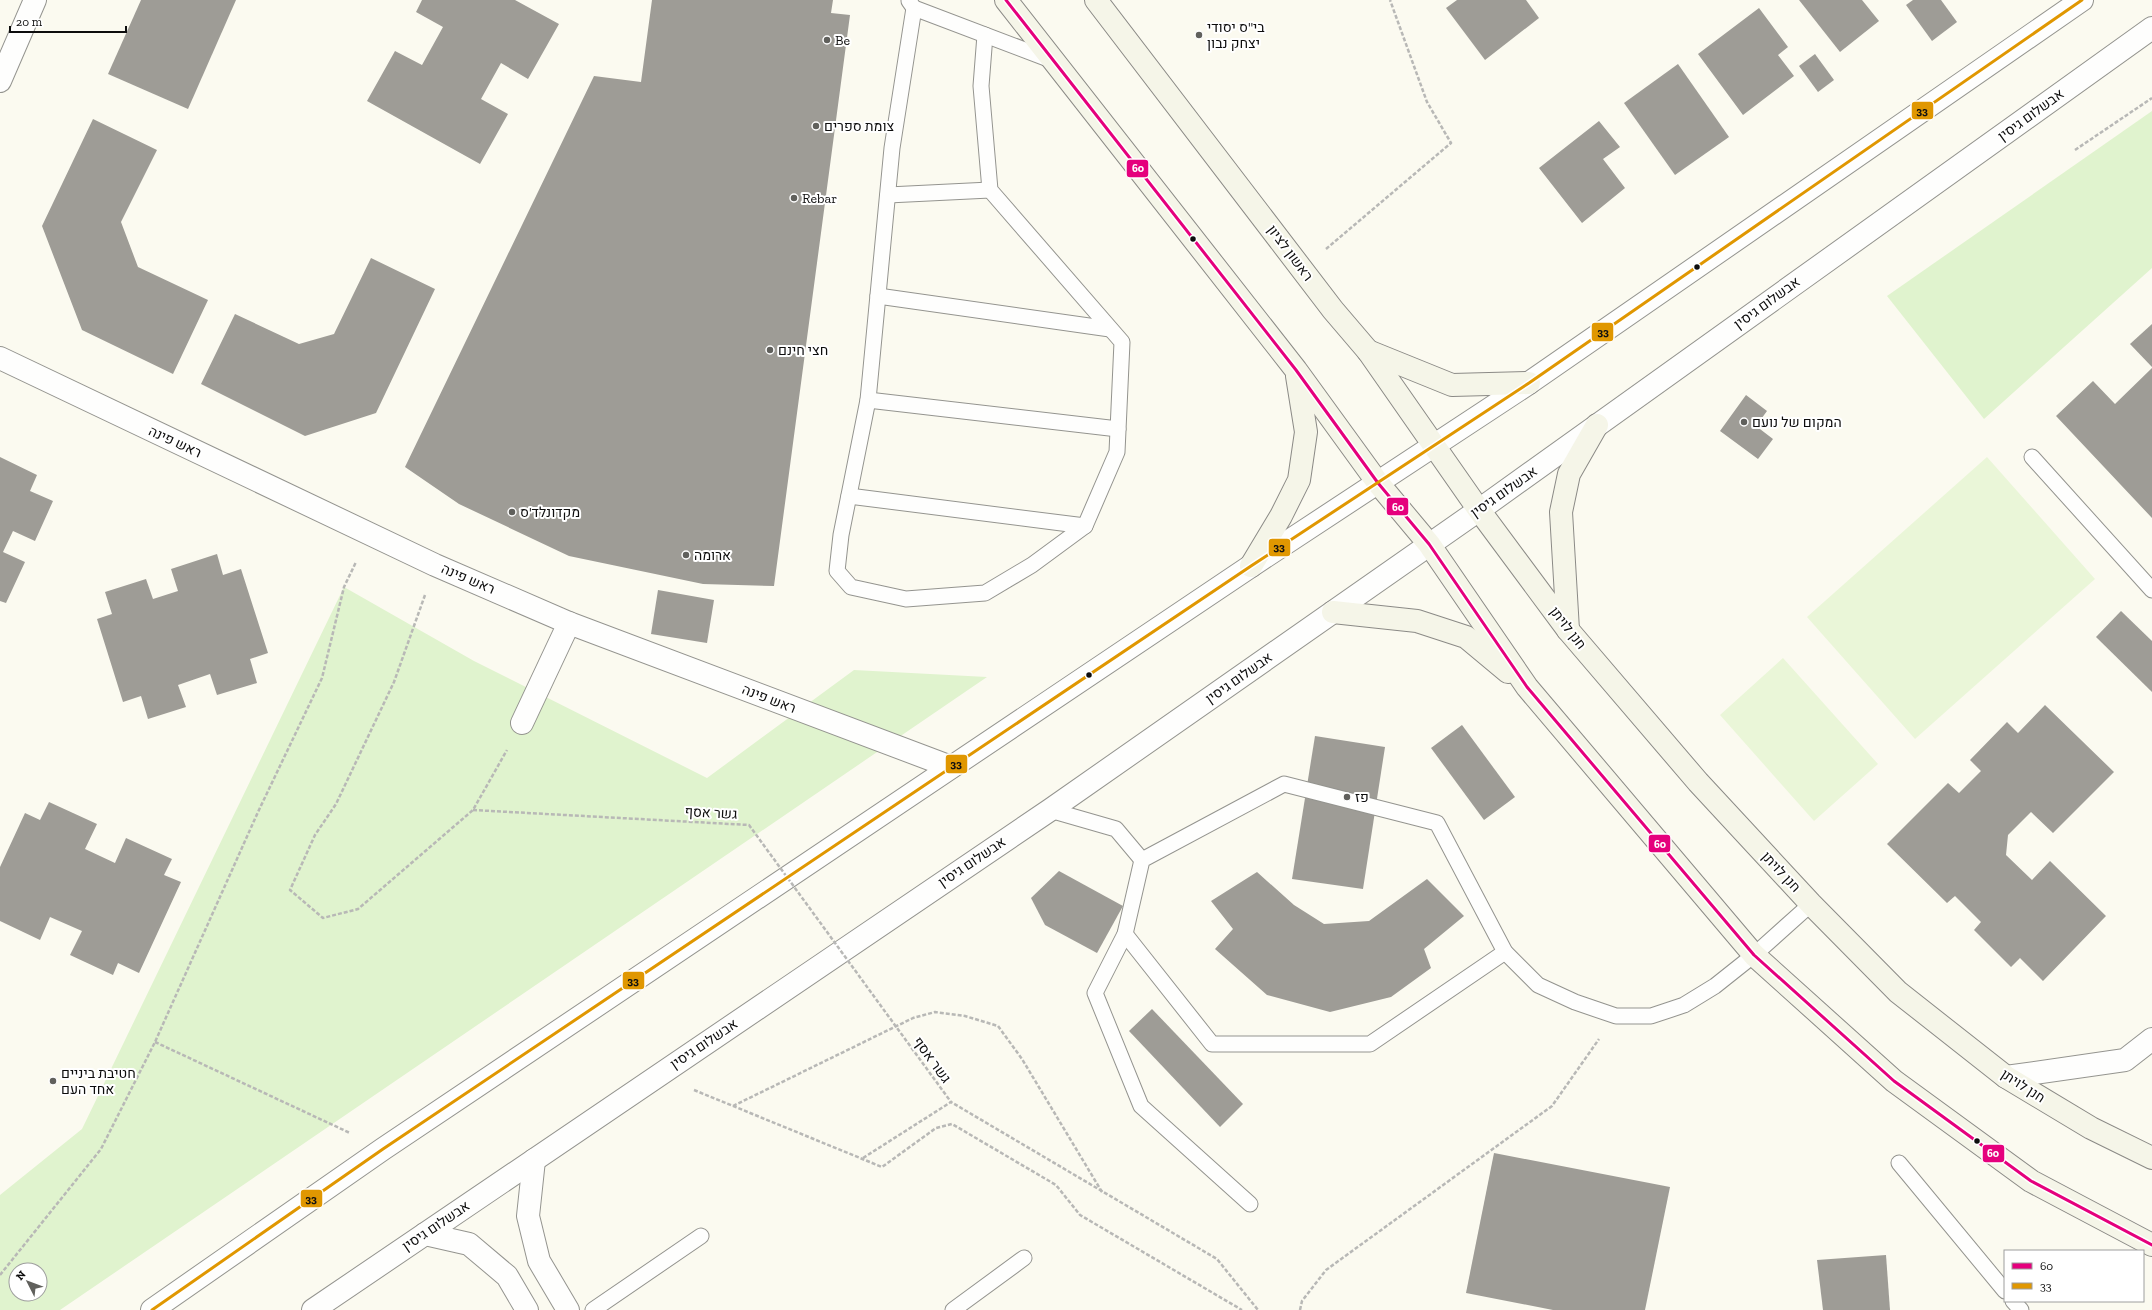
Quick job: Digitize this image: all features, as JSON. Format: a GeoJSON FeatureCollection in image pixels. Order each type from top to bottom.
{"type":"FeatureCollection","features":[{"type":"Feature","properties":{"kind":"main road"},"geometry":{"type":"LineString","coordinates":[[1006,0],[1296,370],[1378,483],[1429,544],[1527,687],[1754,955],[1894,1081],[2025,1176],[2152,1245]]}},
{"type":"Feature","properties":{"kind":"main road","name":"ראשון לציון"},"geometry":{"type":"LineString","coordinates":[[1096,0],[1302,269],[1368,351],[1479,510]]}},
{"type":"Feature","properties":{"kind":"main road"},"geometry":{"type":"LineString","coordinates":[[1368,351],[1452,385],[1529,383]]}},
{"type":"Feature","properties":{"kind":"main road"},"geometry":{"type":"LineString","coordinates":[[1251,566],[1281,516],[1300,480],[1306,432],[1296,370]]}},
{"type":"Feature","properties":{"kind":"main road"},"geometry":{"type":"LineString","coordinates":[[1568,630],[1561,512],[1569,474],[1597,425]]}},
{"type":"Feature","properties":{"kind":"main road","name":"חנן לויתן"},"geometry":{"type":"LineString","coordinates":[[1479,510],[1568,630],[1698,782],[1811,904],[1898,992],[2006,1077],[2091,1128],[2152,1158]]}},
{"type":"Feature","properties":{"kind":"main road"},"geometry":{"type":"LineString","coordinates":[[1333,612],[1417,621],[1466,638],[1527,687]]}},
{"type":"Feature","properties":{"kind":"street"},"geometry":{"type":"LineString","coordinates":[[0,81],[35,0]]}},
{"type":"Feature","properties":{"kind":"street"},"geometry":{"type":"LineString","coordinates":[[152,1310],[383,1149],[1251,566],[1435,447],[2082,0]]}},
{"type":"Feature","properties":{"kind":"street","name":"אבשלום גיסין"},"geometry":{"type":"LineString","coordinates":[[313,1310],[1050,810],[1479,510],[2152,28]]}},
{"type":"Feature","properties":{"kind":"street","name":"ראש פינה"},"geometry":{"type":"LineString","coordinates":[[0,358],[435,565],[569,623],[951,767]]}},
{"type":"Feature","properties":{"kind":"street"},"geometry":{"type":"LineString","coordinates":[[522,723],[569,623]]}},
{"type":"Feature","properties":{"kind":"street"},"geometry":{"type":"LineString","coordinates":[[2006,1077],[2125,1060],[2152,1039]]}},
{"type":"Feature","properties":{"kind":"street"},"geometry":{"type":"LineString","coordinates":[[534,1160],[528,1216],[539,1261],[568,1310]]}},
{"type":"Feature","properties":{"kind":"street"},"geometry":{"type":"LineString","coordinates":[[425,1234],[469,1244],[507,1276],[528,1310]]}},
{"type":"Feature","properties":{"kind":"lane"},"geometry":{"type":"LineString","coordinates":[[985,35],[981,86],[990,190],[1122,342],[1117,452],[1085,526],[1032,565],[986,593],[906,599],[851,587],[837,571],[849,496],[868,400],[892,148],[911,4],[985,35],[1054,61]]}},
{"type":"Feature","properties":{"kind":"lane"},"geometry":{"type":"LineString","coordinates":[[888,195],[990,190]]}},
{"type":"Feature","properties":{"kind":"lane"},"geometry":{"type":"LineString","coordinates":[[878,296],[1110,329]]}},
{"type":"Feature","properties":{"kind":"lane"},"geometry":{"type":"LineString","coordinates":[[868,400],[1118,429]]}},
{"type":"Feature","properties":{"kind":"lane"},"geometry":{"type":"LineString","coordinates":[[2032,457],[2150,584]]}},
{"type":"Feature","properties":{"kind":"lane"},"geometry":{"type":"LineString","coordinates":[[849,496],[1085,526]]}},
{"type":"Feature","properties":{"kind":"lane"},"geometry":{"type":"LineString","coordinates":[[1250,1204],[1142,1106],[1095,993],[1125,934],[1142,860],[1284,784],[1438,823],[1505,952],[1538,984],[1575,1002],[1616,1016],[1651,1016],[1684,1005],[1714,986],[1754,955],[1811,904]]}},
{"type":"Feature","properties":{"kind":"lane"},"geometry":{"type":"LineString","coordinates":[[1050,810],[1116,828],[1142,860]]}},
{"type":"Feature","properties":{"kind":"lane"},"geometry":{"type":"LineString","coordinates":[[1125,934],[1212,1044],[1370,1044],[1505,952]]}},
{"type":"Feature","properties":{"kind":"lane"},"geometry":{"type":"LineString","coordinates":[[1899,1163],[2004,1290]]}},
{"type":"Feature","properties":{"kind":"lane"},"geometry":{"type":"LineString","coordinates":[[593,1310],[701,1236]]}},
{"type":"Feature","properties":{"kind":"lane"},"geometry":{"type":"LineString","coordinates":[[953,1310],[1024,1258]]}},
{"type":"Feature","properties":{"kind":"lane"},"geometry":{"type":"LineString","coordinates":[[2014,1302],[2021,1310]]}},
{"type":"Feature","properties":{"kind":"path"},"geometry":{"type":"LineString","coordinates":[[1302,269],[1451,143],[1427,102],[1390,0]]}},
{"type":"Feature","properties":{"kind":"path"},"geometry":{"type":"LineString","coordinates":[[2075,150],[2152,98]]}},
{"type":"Feature","properties":{"kind":"path"},"geometry":{"type":"LineString","coordinates":[[0,1275],[101,1149],[155,1042],[258,812],[322,678],[344,587],[370,533]]}},
{"type":"Feature","properties":{"kind":"path"},"geometry":{"type":"LineString","coordinates":[[435,565],[394,682],[336,804],[315,835],[290,890],[323,918],[358,909],[473,810],[522,723]]}},
{"type":"Feature","properties":{"kind":"path","name":"גשר אסף"},"geometry":{"type":"LineString","coordinates":[[473,810],[749,824],[951,1102]]}},
{"type":"Feature","properties":{"kind":"path"},"geometry":{"type":"LineString","coordinates":[[733,1106],[913,1018],[935,1012],[965,1016],[998,1026],[1022,1059],[1102,1192]]}},
{"type":"Feature","properties":{"kind":"path"},"geometry":{"type":"LineString","coordinates":[[1300,1310],[1302,1301],[1326,1270],[1552,1106],[1616,1016]]}},
{"type":"Feature","properties":{"kind":"path"},"geometry":{"type":"LineString","coordinates":[[155,1042],[383,1149]]}},
{"type":"Feature","properties":{"kind":"path"},"geometry":{"type":"LineString","coordinates":[[658,1076],[882,1167],[936,1128],[952,1124],[1056,1185],[1080,1215],[1242,1310]]}},
{"type":"Feature","properties":{"kind":"path"},"geometry":{"type":"LineString","coordinates":[[863,1159],[951,1102],[1217,1259],[1258,1310]]}},
{"type":"Feature","properties":{"kind":"green space"},"geometry":{"type":"Polygon","coordinates":[[[2152,111],[2152,268],[1984,419],[1887,296],[2152,111]]]}},
{"type":"Feature","properties":{"kind":"green space"},"geometry":{"type":"Polygon","coordinates":[[[1987,457],[2095,579],[1915,739],[1807,617],[1987,457]]]}},
{"type":"Feature","properties":{"kind":"green space"},"geometry":{"type":"Polygon","coordinates":[[[344,587],[474,661],[707,778],[854,670],[987,677],[60,1310],[0,1310],[0,1195],[82,1129],[344,587]]]}},
{"type":"Feature","properties":{"kind":"green space"},"geometry":{"type":"Polygon","coordinates":[[[1783,658],[1878,764],[1814,821],[1720,715],[1783,658]]]}},
{"type":"Feature","properties":{"kind":"building"},"geometry":{"type":"Polygon","coordinates":[[[141,0],[236,0],[188,109],[108,74],[141,0]]]}},
{"type":"Feature","properties":{"kind":"building"},"geometry":{"type":"Polygon","coordinates":[[[422,0],[515,0],[559,24],[528,79],[501,63],[481,99],[508,114],[480,164],[367,101],[395,51],[422,65],[443,27],[416,12],[422,0]]]}},
{"type":"Feature","properties":{"kind":"building"},"geometry":{"type":"Polygon","coordinates":[[[652,0],[833,0],[831,13],[850,15],[774,586],[703,584],[569,556],[459,504],[405,467],[594,76],[641,82],[652,0]]]}},
{"type":"Feature","properties":{"kind":"building"},"geometry":{"type":"Polygon","coordinates":[[[1457,0],[1526,0],[1539,18],[1485,60],[1446,8],[1457,0]]]}},
{"type":"Feature","properties":{"kind":"building"},"geometry":{"type":"Polygon","coordinates":[[[1799,0],[1862,0],[1879,21],[1840,52],[1799,0]]]}},
{"type":"Feature","properties":{"kind":"building"},"geometry":{"type":"Polygon","coordinates":[[[1913,0],[1941,0],[1957,22],[1932,41],[1906,5],[1913,0]]]}},
{"type":"Feature","properties":{"kind":"building"},"geometry":{"type":"Polygon","coordinates":[[[1759,8],[1788,47],[1778,55],[1794,76],[1743,115],[1698,54],[1759,8]]]}},
{"type":"Feature","properties":{"kind":"building"},"geometry":{"type":"Polygon","coordinates":[[[1815,54],[1834,80],[1818,92],[1799,66],[1815,54]]]}},
{"type":"Feature","properties":{"kind":"building"},"geometry":{"type":"Polygon","coordinates":[[[1678,64],[1729,137],[1675,175],[1624,103],[1678,64]]]}},
{"type":"Feature","properties":{"kind":"building"},"geometry":{"type":"Polygon","coordinates":[[[93,119],[157,150],[121,222],[138,267],[208,300],[173,374],[82,330],[42,226],[93,119]]]}},
{"type":"Feature","properties":{"kind":"building"},"geometry":{"type":"Polygon","coordinates":[[[1599,121],[1620,147],[1603,159],[1625,188],[1582,223],[1539,168],[1599,121]]]}},
{"type":"Feature","properties":{"kind":"building"},"geometry":{"type":"Polygon","coordinates":[[[371,258],[435,289],[376,413],[305,436],[201,384],[235,314],[299,344],[334,334],[371,258]]]}},
{"type":"Feature","properties":{"kind":"building"},"geometry":{"type":"Polygon","coordinates":[[[2152,324],[2152,367],[2130,344],[2152,324]]]}},
{"type":"Feature","properties":{"kind":"building"},"geometry":{"type":"Polygon","coordinates":[[[2152,368],[2152,518],[2056,416],[2093,381],[2115,404],[2152,368]]]}},
{"type":"Feature","properties":{"kind":"building"},"geometry":{"type":"Polygon","coordinates":[[[1746,395],[1767,411],[1756,426],[1773,439],[1758,459],[1720,431],[1746,395]]]}},
{"type":"Feature","properties":{"kind":"building"},"geometry":{"type":"Polygon","coordinates":[[[0,457],[37,475],[30,491],[53,501],[35,541],[13,531],[3,552],[25,562],[6,603],[0,601],[0,457]]]}},
{"type":"Feature","properties":{"kind":"building"},"geometry":{"type":"Polygon","coordinates":[[[217,554],[223,575],[241,569],[268,653],[250,659],[257,683],[217,695],[210,674],[178,685],[186,707],[148,719],[141,696],[123,702],[97,619],[112,614],[105,592],[146,579],[153,599],[178,591],[171,569],[217,554]]]}},
{"type":"Feature","properties":{"kind":"building"},"geometry":{"type":"Polygon","coordinates":[[[658,590],[714,600],[707,643],[651,634],[658,590]]]}},
{"type":"Feature","properties":{"kind":"building"},"geometry":{"type":"Polygon","coordinates":[[[2121,611],[2152,641],[2152,692],[2096,637],[2121,611]]]}},
{"type":"Feature","properties":{"kind":"building"},"geometry":{"type":"Polygon","coordinates":[[[2045,705],[2114,772],[2053,833],[2031,812],[2008,835],[2006,855],[2032,880],[2050,861],[2106,916],[2043,981],[2020,958],[2011,967],[1974,930],[1981,922],[1955,896],[1947,903],[1887,844],[1948,783],[1959,793],[1981,771],[1970,760],[2007,722],[2018,733],[2045,705]]]}},
{"type":"Feature","properties":{"kind":"building"},"geometry":{"type":"Polygon","coordinates":[[[1462,725],[1515,797],[1484,820],[1431,748],[1462,725]]]}},
{"type":"Feature","properties":{"kind":"building"},"geometry":{"type":"Polygon","coordinates":[[[1315,736],[1385,747],[1363,889],[1292,879],[1315,736]]]}},
{"type":"Feature","properties":{"kind":"building"},"geometry":{"type":"Polygon","coordinates":[[[49,802],[97,824],[85,849],[115,863],[126,838],[172,859],[164,875],[181,882],[139,973],[118,963],[113,975],[70,955],[82,931],[50,917],[40,940],[0,921],[0,867],[25,813],[40,820],[49,802]]]}},
{"type":"Feature","properties":{"kind":"building"},"geometry":{"type":"Polygon","coordinates":[[[1059,871],[1123,906],[1097,953],[1045,925],[1031,898],[1059,871]]]}},
{"type":"Feature","properties":{"kind":"building"},"geometry":{"type":"Polygon","coordinates":[[[1257,872],[1294,905],[1324,924],[1369,921],[1427,879],[1464,916],[1424,949],[1431,968],[1391,997],[1330,1012],[1267,995],[1215,949],[1233,929],[1211,901],[1257,872]]]}},
{"type":"Feature","properties":{"kind":"building"},"geometry":{"type":"Polygon","coordinates":[[[1152,1009],[1243,1104],[1220,1127],[1129,1031],[1152,1009]]]}},
{"type":"Feature","properties":{"kind":"building"},"geometry":{"type":"Polygon","coordinates":[[[1494,1153],[1670,1187],[1645,1310],[1553,1310],[1466,1293],[1494,1153]]]}},
{"type":"Feature","properties":{"kind":"building"},"geometry":{"type":"Polygon","coordinates":[[[1886,1255],[1890,1310],[1823,1310],[1817,1260],[1886,1255]]]}},
{"type":"Feature","properties":{"kind":"transit line","name":"60"},"geometry":{"type":"LineString","coordinates":[[1006,0],[1296,370],[1378,483],[1429,544],[1527,687],[1754,955],[1894,1081],[2031,1181],[2152,1245]]}},
{"type":"Feature","properties":{"kind":"transit line","name":"33"},"geometry":{"type":"LineString","coordinates":[[152,1310],[383,1149],[1251,566],[1529,383],[2082,0]]}},
{"type":"Feature","properties":{"kind":"place","name":"בי\"ס יסודי יצחק נבון"},"geometry":{"type":"Point","coordinates":[1199,35]}},
{"type":"Feature","properties":{"kind":"place","name":"Be"},"geometry":{"type":"Point","coordinates":[827,40]}},
{"type":"Feature","properties":{"kind":"place","name":"צומת ספרים"},"geometry":{"type":"Point","coordinates":[816,126]}},
{"type":"Feature","properties":{"kind":"place","name":"Rebar"},"geometry":{"type":"Point","coordinates":[794,198]}},
{"type":"Feature","properties":{"kind":"place","name":"חצי חינם"},"geometry":{"type":"Point","coordinates":[770,350]}},
{"type":"Feature","properties":{"kind":"place","name":"המקום של נועם"},"geometry":{"type":"Point","coordinates":[1744,422]}},
{"type":"Feature","properties":{"kind":"place","name":"מקדונלד'ס"},"geometry":{"type":"Point","coordinates":[512,512]}},
{"type":"Feature","properties":{"kind":"place","name":"ארומה"},"geometry":{"type":"Point","coordinates":[686,555]}},
{"type":"Feature","properties":{"kind":"place","name":"פז"},"geometry":{"type":"Point","coordinates":[1347,797]}},
{"type":"Feature","properties":{"kind":"place","name":"חטיבת ביניים אחד העם"},"geometry":{"type":"Point","coordinates":[53,1081]}}]}
